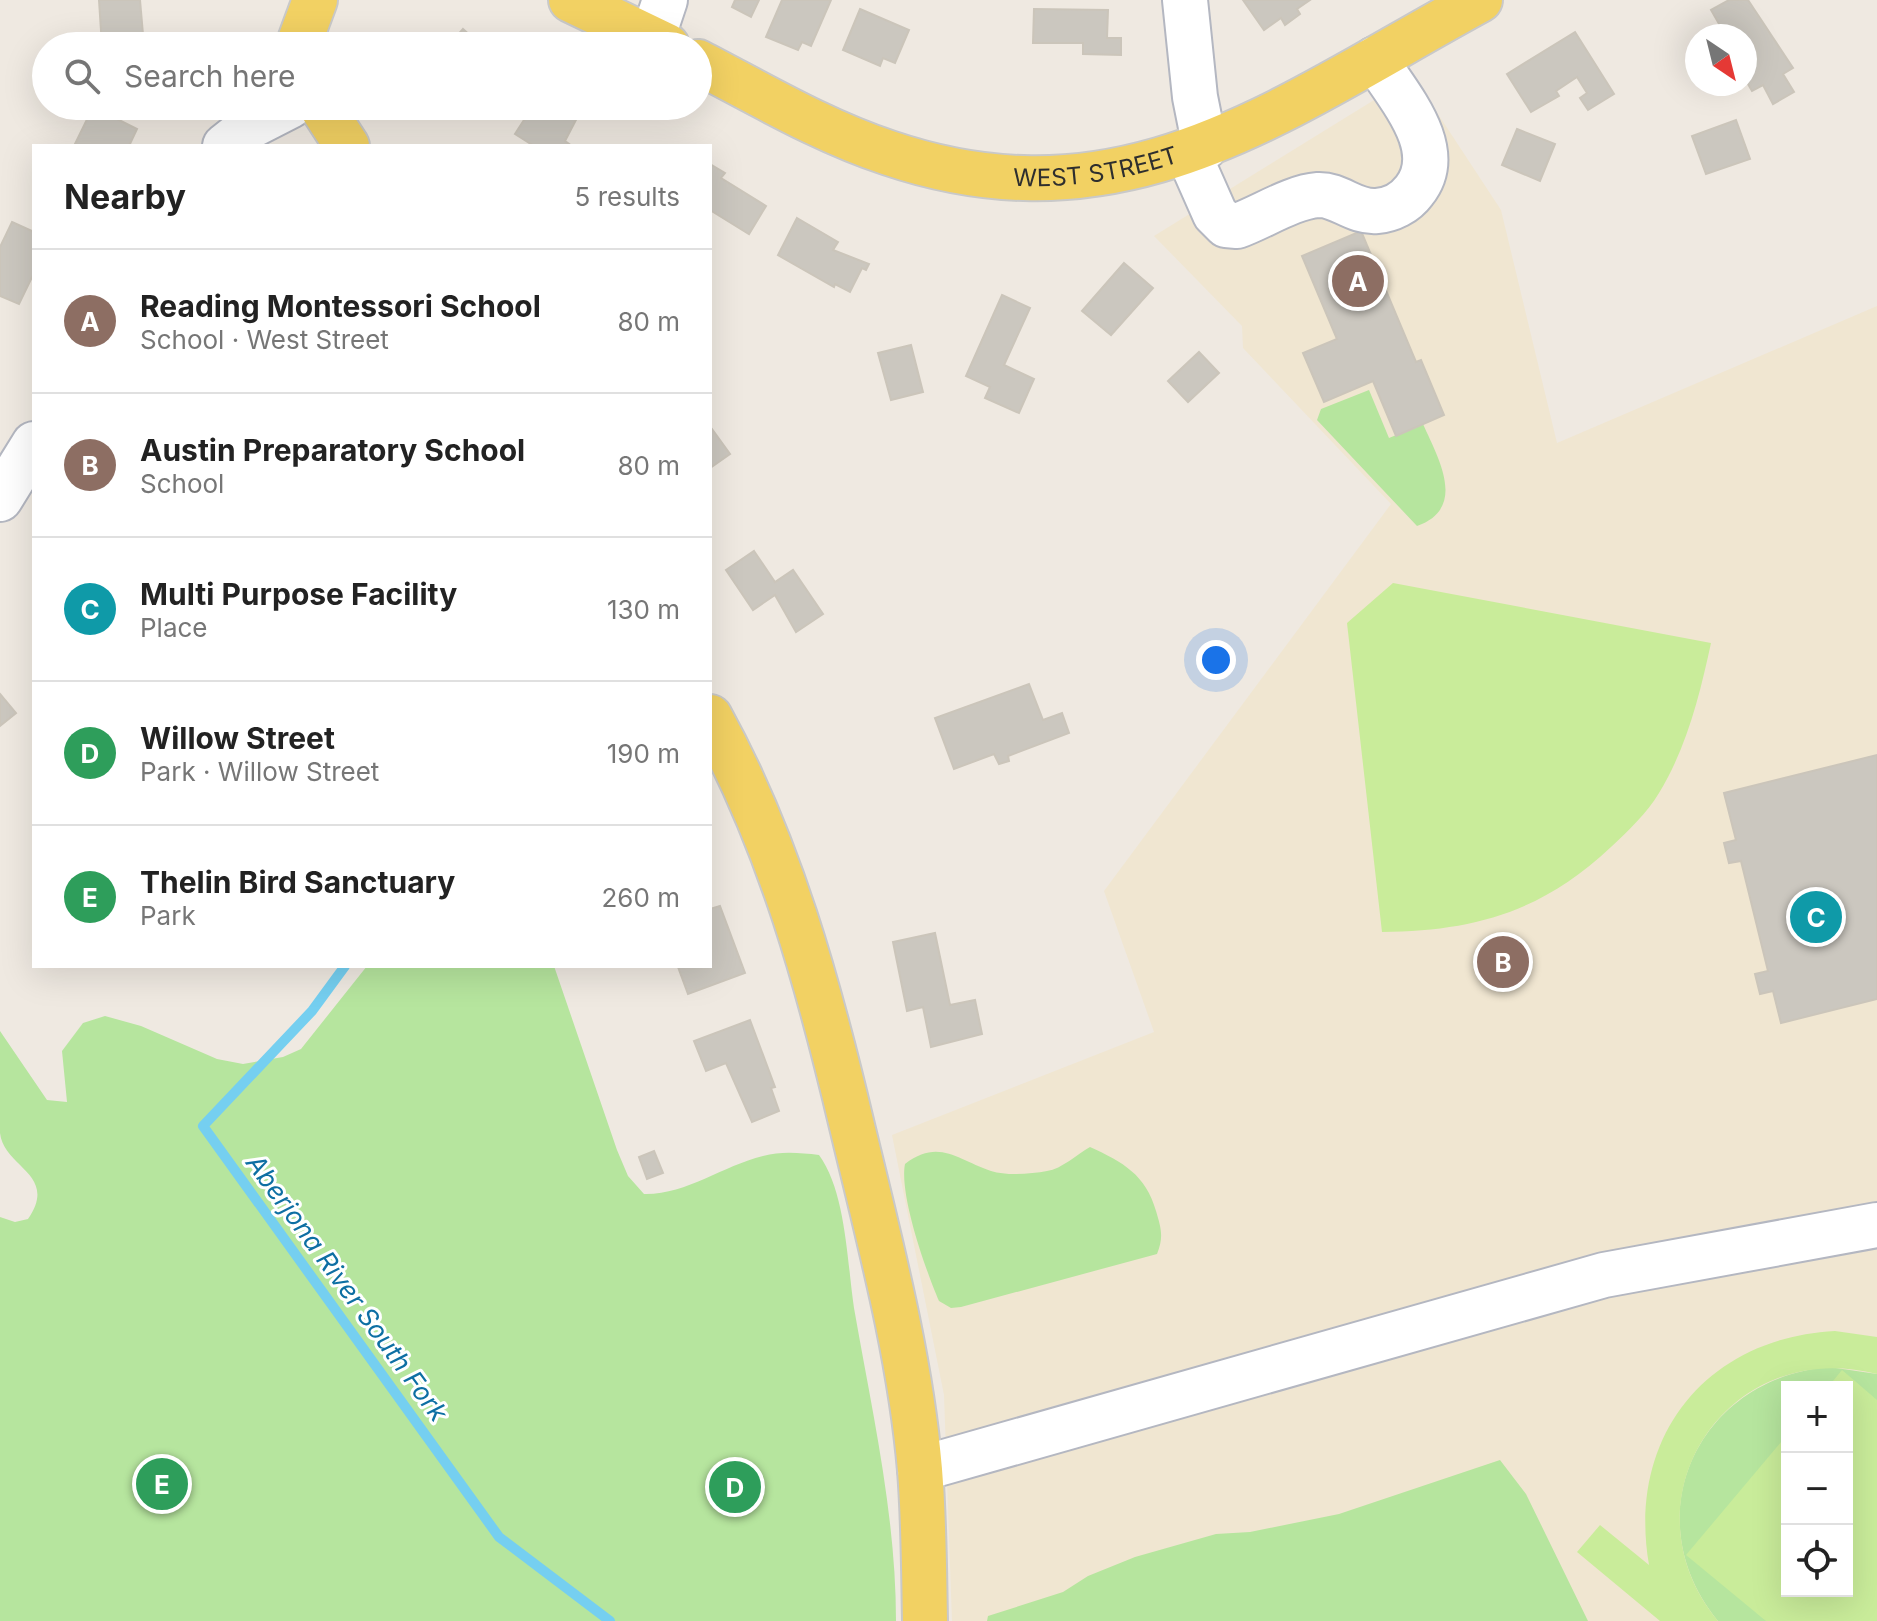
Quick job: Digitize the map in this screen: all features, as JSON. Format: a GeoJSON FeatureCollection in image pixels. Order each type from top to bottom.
{"type":"FeatureCollection","features":[{"type":"Feature","properties":{"kind":"main road"},"geometry":{"type":"LineString","coordinates":[[303,32],[315,0]]}},
{"type":"Feature","properties":{"kind":"main road"},"geometry":{"type":"LineString","coordinates":[[571,0],[661,28]]}},
{"type":"Feature","properties":{"kind":"main road","name":"WEST STREET"},"geometry":{"type":"LineString","coordinates":[[712,69],[852,139],[937,167],[987,176],[1066,178],[1120,171],[1196,150],[1274,115],[1480,0]]}},
{"type":"Feature","properties":{"kind":"main road"},"geometry":{"type":"LineString","coordinates":[[330,120],[346,144]]}},
{"type":"Feature","properties":{"kind":"main road"},"geometry":{"type":"LineString","coordinates":[[712,721],[750,797],[817,986],[897,1320],[920,1469],[925,1621]]}},
{"type":"Feature","properties":{"kind":"street"},"geometry":{"type":"LineString","coordinates":[[1185,0],[1195,97],[1196,150],[1215,214],[1226,225],[1237,226],[1312,196],[1330,196],[1365,211],[1395,206],[1411,195],[1422,178],[1425,149],[1418,130],[1375,59]]}},
{"type":"Feature","properties":{"kind":"street"},"geometry":{"type":"LineString","coordinates":[[228,144],[263,120]]}},
{"type":"Feature","properties":{"kind":"street"},"geometry":{"type":"LineString","coordinates":[[0,499],[32,447]]}},
{"type":"Feature","properties":{"kind":"street"},"geometry":{"type":"LineString","coordinates":[[920,1469],[1604,1275],[1877,1225]]}},
{"type":"Feature","properties":{"kind":"shaded area"},"geometry":{"type":"Polygon","coordinates":[[[1413,76],[1501,210],[1557,443],[1877,306],[1877,1621],[952,1621],[944,1395],[892,1135],[1154,1032],[1104,891],[1391,504],[1243,348],[1242,326],[1154,236],[1413,76]]]}},
{"type":"Feature","properties":{"kind":"green space"},"geometry":{"type":"Polygon","coordinates":[[[1369,390],[1389,438],[1423,424],[1441,466],[1445,481],[1442,507],[1433,518],[1417,526],[1317,420],[1321,409],[1369,390]]]}},
{"type":"Feature","properties":{"kind":"green space"},"geometry":{"type":"Polygon","coordinates":[[[1393,583],[1711,643],[1691,720],[1669,775],[1649,808],[1585,869],[1559,888],[1505,914],[1447,927],[1382,932],[1347,623],[1393,583]]]}},
{"type":"Feature","properties":{"kind":"green space"},"geometry":{"type":"Polygon","coordinates":[[[365,968],[555,968],[617,1150],[628,1176],[644,1194],[675,1190],[763,1156],[784,1153],[819,1155],[835,1188],[844,1228],[854,1308],[887,1503],[896,1621],[0,1621],[0,1217],[15,1222],[28,1219],[36,1204],[37,1192],[34,1181],[10,1155],[0,1133],[0,1031],[47,1100],[67,1102],[62,1051],[83,1023],[105,1016],[141,1026],[217,1059],[243,1064],[283,1057],[301,1049],[365,968]]]}},
{"type":"Feature","properties":{"kind":"green space"},"geometry":{"type":"Polygon","coordinates":[[[1090,1147],[1123,1164],[1146,1188],[1160,1228],[1157,1254],[961,1307],[951,1308],[939,1301],[910,1213],[904,1178],[905,1164],[917,1156],[938,1152],[997,1173],[1034,1173],[1058,1167],[1090,1147]]]}},
{"type":"Feature","properties":{"kind":"green space"},"geometry":{"type":"Polygon","coordinates":[[[1835,1331],[1877,1337],[1877,1374],[1823,1368],[1775,1379],[1735,1403],[1704,1438],[1685,1480],[1680,1526],[1690,1574],[1718,1621],[1660,1621],[1577,1552],[1600,1525],[1649,1565],[1645,1519],[1650,1476],[1664,1437],[1685,1403],[1713,1375],[1748,1353],[1789,1338],[1835,1331]]]}},
{"type":"Feature","properties":{"kind":"green space"},"geometry":{"type":"Polygon","coordinates":[[[1829,1367],[1877,1374],[1877,1621],[1718,1621],[1693,1581],[1681,1539],[1681,1498],[1692,1459],[1714,1425],[1744,1397],[1783,1377],[1829,1367]]]}},
{"type":"Feature","properties":{"kind":"green space"},"geometry":{"type":"Polygon","coordinates":[[[1842,1370],[1877,1400],[1877,1621],[1766,1621],[1686,1555],[1781,1442],[1781,1597],[1853,1597],[1853,1381],[1833,1381],[1842,1370]]]}},
{"type":"Feature","properties":{"kind":"green space"},"geometry":{"type":"Polygon","coordinates":[[[1500,1460],[1526,1494],[1588,1621],[987,1621],[988,1616],[1063,1592],[1088,1576],[1135,1557],[1216,1534],[1250,1532],[1339,1514],[1500,1460]]]}},
{"type":"Feature","properties":{"kind":"building"},"geometry":{"type":"Polygon","coordinates":[[[99,0],[140,0],[143,32],[101,32],[99,0]]]}},
{"type":"Feature","properties":{"kind":"building"},"geometry":{"type":"Polygon","coordinates":[[[735,0],[759,0],[751,17],[732,7],[735,0]]]}},
{"type":"Feature","properties":{"kind":"building"},"geometry":{"type":"Polygon","coordinates":[[[782,0],[831,0],[811,46],[802,42],[798,50],[766,37],[782,0]]]}},
{"type":"Feature","properties":{"kind":"building"},"geometry":{"type":"Polygon","coordinates":[[[1243,0],[1310,0],[1297,9],[1300,14],[1285,25],[1281,18],[1264,30],[1243,0]]]}},
{"type":"Feature","properties":{"kind":"building"},"geometry":{"type":"Polygon","coordinates":[[[1729,0],[1748,0],[1793,68],[1783,74],[1794,92],[1773,104],[1763,85],[1757,88],[1757,24],[1719,24],[1711,10],[1729,0]]]}},
{"type":"Feature","properties":{"kind":"building"},"geometry":{"type":"Polygon","coordinates":[[[860,9],[909,30],[895,63],[883,58],[880,66],[843,50],[860,9]]]}},
{"type":"Feature","properties":{"kind":"building"},"geometry":{"type":"Polygon","coordinates":[[[1034,9],[1108,10],[1107,38],[1121,38],[1121,55],[1083,54],[1083,43],[1033,43],[1034,9]]]}},
{"type":"Feature","properties":{"kind":"building"},"geometry":{"type":"Polygon","coordinates":[[[1575,32],[1614,94],[1588,110],[1580,98],[1587,93],[1577,77],[1556,91],[1559,96],[1531,112],[1507,74],[1575,32]]]}},
{"type":"Feature","properties":{"kind":"building"},"geometry":{"type":"Polygon","coordinates":[[[87,120],[119,120],[137,129],[130,144],[75,144],[87,120]]]}},
{"type":"Feature","properties":{"kind":"building"},"geometry":{"type":"Polygon","coordinates":[[[524,120],[576,120],[565,141],[569,144],[531,144],[515,134],[524,120]]]}},
{"type":"Feature","properties":{"kind":"building"},"geometry":{"type":"Polygon","coordinates":[[[1736,120],[1750,159],[1706,174],[1692,136],[1736,120]]]}},
{"type":"Feature","properties":{"kind":"building"},"geometry":{"type":"Polygon","coordinates":[[[1517,129],[1555,144],[1540,181],[1502,165],[1517,129]]]}},
{"type":"Feature","properties":{"kind":"building"},"geometry":{"type":"Polygon","coordinates":[[[712,165],[725,173],[721,178],[766,206],[749,234],[712,211],[712,165]]]}},
{"type":"Feature","properties":{"kind":"building"},"geometry":{"type":"Polygon","coordinates":[[[797,218],[838,242],[833,250],[869,264],[866,270],[862,268],[850,292],[835,284],[834,287],[778,255],[797,218]]]}},
{"type":"Feature","properties":{"kind":"building"},"geometry":{"type":"Polygon","coordinates":[[[12,222],[32,231],[32,277],[19,304],[0,296],[0,247],[12,222]]]}},
{"type":"Feature","properties":{"kind":"building"},"geometry":{"type":"Polygon","coordinates":[[[1361,231],[1416,362],[1421,360],[1444,415],[1396,436],[1373,381],[1324,402],[1303,353],[1337,339],[1302,256],[1361,231]]]}},
{"type":"Feature","properties":{"kind":"building"},"geometry":{"type":"Polygon","coordinates":[[[1124,263],[1153,288],[1111,335],[1082,311],[1124,263]]]}},
{"type":"Feature","properties":{"kind":"building"},"geometry":{"type":"Polygon","coordinates":[[[1002,295],[1030,308],[1004,365],[1034,379],[1019,413],[985,398],[990,387],[966,376],[1002,295]]]}},
{"type":"Feature","properties":{"kind":"building"},"geometry":{"type":"Polygon","coordinates":[[[911,345],[923,392],[891,400],[878,353],[911,345]]]}},
{"type":"Feature","properties":{"kind":"building"},"geometry":{"type":"Polygon","coordinates":[[[1199,352],[1219,373],[1188,402],[1168,381],[1199,352]]]}},
{"type":"Feature","properties":{"kind":"building"},"geometry":{"type":"Polygon","coordinates":[[[712,429],[730,454],[712,467],[712,429]]]}},
{"type":"Feature","properties":{"kind":"building"},"geometry":{"type":"Polygon","coordinates":[[[754,551],[775,582],[793,570],[823,614],[796,632],[775,595],[753,610],[726,570],[754,551]]]}},
{"type":"Feature","properties":{"kind":"building"},"geometry":{"type":"Polygon","coordinates":[[[1029,684],[1043,720],[1062,713],[1069,733],[1008,756],[1009,761],[999,764],[994,754],[954,769],[935,718],[1029,684]]]}},
{"type":"Feature","properties":{"kind":"building"},"geometry":{"type":"Polygon","coordinates":[[[0,694],[16,713],[0,726],[0,694]]]}},
{"type":"Feature","properties":{"kind":"building"},"geometry":{"type":"Polygon","coordinates":[[[1877,755],[1877,999],[1781,1023],[1773,991],[1760,994],[1755,974],[1768,971],[1741,861],[1729,863],[1724,843],[1736,840],[1724,793],[1877,755]]]}},
{"type":"Feature","properties":{"kind":"building"},"geometry":{"type":"Polygon","coordinates":[[[720,906],[745,973],[688,994],[678,968],[712,968],[712,908],[720,906]]]}},
{"type":"Feature","properties":{"kind":"building"},"geometry":{"type":"Polygon","coordinates":[[[935,933],[950,1005],[975,1000],[982,1034],[931,1047],[923,1007],[907,1011],[893,942],[935,933]]]}},
{"type":"Feature","properties":{"kind":"building"},"geometry":{"type":"Polygon","coordinates":[[[750,1020],[775,1087],[771,1088],[779,1111],[752,1122],[726,1063],[706,1071],[694,1041],[750,1020]]]}},
{"type":"Feature","properties":{"kind":"building"},"geometry":{"type":"Polygon","coordinates":[[[654,1151],[663,1173],[647,1179],[639,1157],[654,1151]]]}},
{"type":"Feature","properties":{"kind":"waterway","name":"Aberjona River South Fork"},"geometry":{"type":"LineString","coordinates":[[344,968],[312,1011],[203,1126],[499,1537],[610,1621]]}},
{"type":"Feature","properties":{"kind":"place","name":"Reading Montessori School"},"geometry":{"type":"Point","coordinates":[1358,281]}},
{"type":"Feature","properties":{"kind":"place","name":"Multi Purpose Facility"},"geometry":{"type":"Point","coordinates":[1816,917]}},
{"type":"Feature","properties":{"kind":"place","name":"Austin Preparatory School"},"geometry":{"type":"Point","coordinates":[1503,962]}},
{"type":"Feature","properties":{"kind":"place","name":"Thelin Bird Sanctuary"},"geometry":{"type":"Point","coordinates":[162,1484]}},
{"type":"Feature","properties":{"kind":"place","name":"Willow Street"},"geometry":{"type":"Point","coordinates":[735,1487]}}]}
